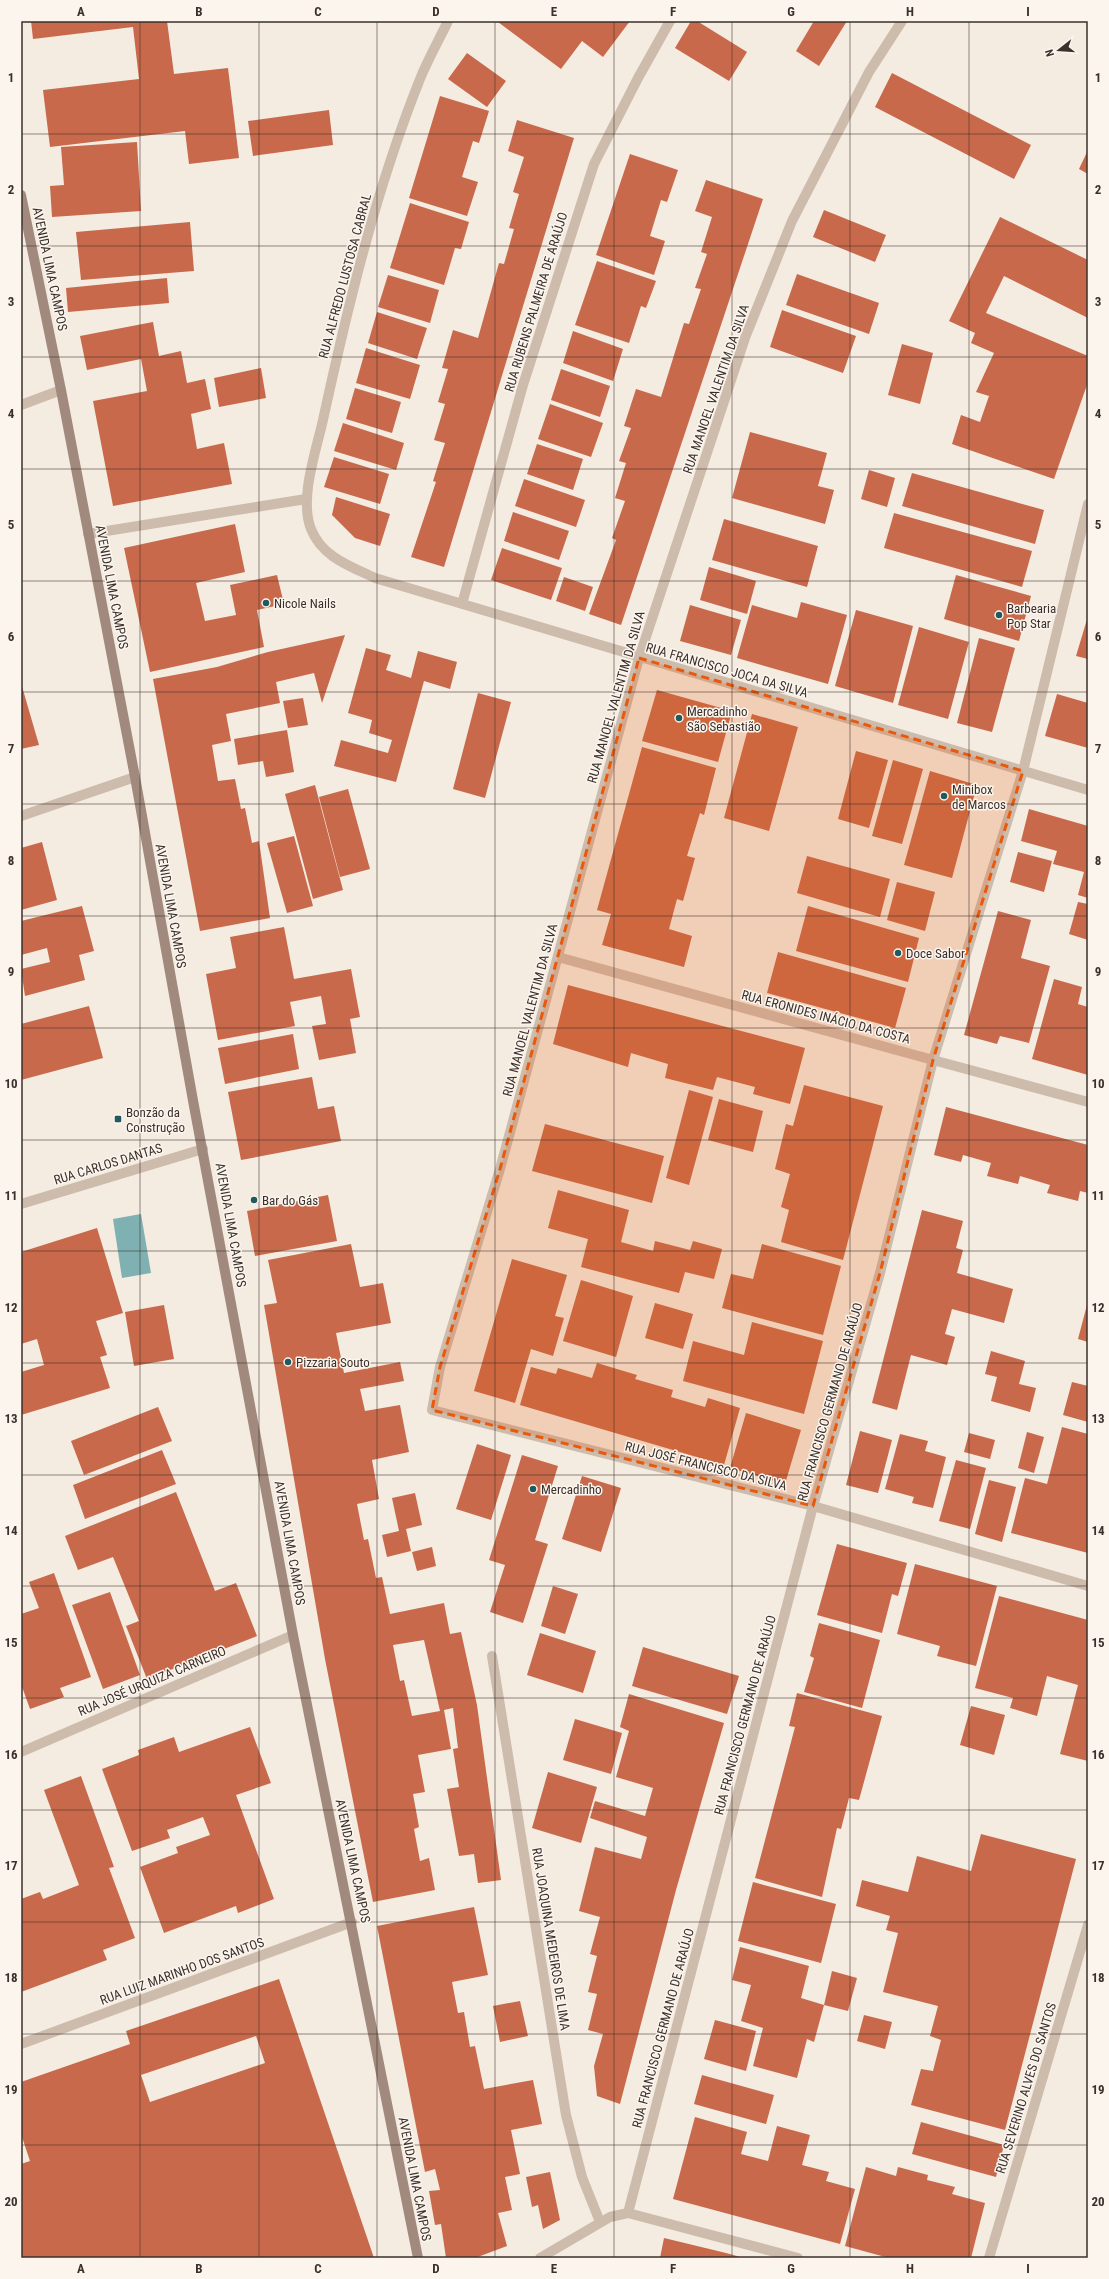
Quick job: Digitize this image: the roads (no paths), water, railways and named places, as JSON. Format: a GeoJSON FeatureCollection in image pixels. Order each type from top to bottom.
{"type":"FeatureCollection","features":[{"type":"Feature","properties":{"kind":"main road","name":"AVENIDA LIMA CAMPOS"},"geometry":{"type":"LineString","coordinates":[[21,195],[61,390],[135,777],[293,1635],[352,1922],[418,2258]]}},
{"type":"Feature","properties":{"kind":"street","name":"RUA ALFREDO LUSTOSA CABRAL"},"geometry":{"type":"LineString","coordinates":[[320,545],[310,528],[306,499],[339,345],[382,186],[420,78],[448,21]]}},
{"type":"Feature","properties":{"kind":"street","name":"RUA RUBENS PALMEIRA DE ARAÚJO"},"geometry":{"type":"LineString","coordinates":[[462,604],[523,385],[594,164],[638,78],[670,21]]}},
{"type":"Feature","properties":{"kind":"street","name":"RUA MANOEL VALENTIM DA SILVA"},"geometry":{"type":"LineString","coordinates":[[432,1410],[440,1367],[500,1169],[639,658],[745,338],[792,221],[869,72],[902,21]]}},
{"type":"Feature","properties":{"kind":"street"},"geometry":{"type":"LineString","coordinates":[[21,405],[61,390]]}},
{"type":"Feature","properties":{"kind":"street"},"geometry":{"type":"LineString","coordinates":[[88,534],[306,499]]}},
{"type":"Feature","properties":{"kind":"street","name":"RUA FRANCISCO GERMANO DE ARAÚJO"},"geometry":{"type":"LineString","coordinates":[[628,2212],[814,1506],[880,1273],[933,1060],[1023,771],[1088,504]]}},
{"type":"Feature","properties":{"kind":"street","name":"RUA FRANCISCO JOCA DA SILVA"},"geometry":{"type":"LineString","coordinates":[[320,545],[334,558],[375,578],[639,658],[1088,790]]}},
{"type":"Feature","properties":{"kind":"street"},"geometry":{"type":"LineString","coordinates":[[21,816],[135,777]]}},
{"type":"Feature","properties":{"kind":"street","name":"RUA ERONIDES INÁCIO DA COSTA"},"geometry":{"type":"LineString","coordinates":[[558,957],[1088,1102]]}},
{"type":"Feature","properties":{"kind":"street","name":"RUA CARLOS DANTAS"},"geometry":{"type":"LineString","coordinates":[[21,1204],[203,1149]]}},
{"type":"Feature","properties":{"kind":"street","name":"RUA JOSÉ FRANCISCO DA SILVA"},"geometry":{"type":"LineString","coordinates":[[432,1410],[814,1506],[1088,1586]]}},
{"type":"Feature","properties":{"kind":"street","name":"RUA JOSÉ URQUIZA CARNEIRO"},"geometry":{"type":"LineString","coordinates":[[21,1752],[293,1635]]}},
{"type":"Feature","properties":{"kind":"street","name":"RUA JOAQUINA MEDEIROS DE LIMA"},"geometry":{"type":"LineString","coordinates":[[492,1656],[566,2114],[582,2177],[600,2222]]}},
{"type":"Feature","properties":{"kind":"street","name":"RUA LUIZ MARINHO DOS SANTOS"},"geometry":{"type":"LineString","coordinates":[[21,2044],[352,1922]]}},
{"type":"Feature","properties":{"kind":"street","name":"RUA SEVERINO ALVES DO SANTOS"},"geometry":{"type":"LineString","coordinates":[[989,2258],[1088,1925]]}},
{"type":"Feature","properties":{"kind":"street"},"geometry":{"type":"LineString","coordinates":[[540,2258],[600,2222],[610,2217],[628,2212],[798,2258]]}},
{"type":"Feature","properties":{"kind":"water"},"geometry":{"type":"Polygon","coordinates":[[[141,1214],[151,1273],[122,1278],[113,1219],[141,1214]]]}},
{"type":"Feature","properties":{"kind":"place","name":"Nicole Nails"},"geometry":{"type":"Point","coordinates":[266,603]}},
{"type":"Feature","properties":{"kind":"place","name":"Barbearia Pop Star"},"geometry":{"type":"Point","coordinates":[999,615]}},
{"type":"Feature","properties":{"kind":"place","name":"Mercadinho São Sebastião"},"geometry":{"type":"Point","coordinates":[679,718]}},
{"type":"Feature","properties":{"kind":"place","name":"Minibox de Marcos"},"geometry":{"type":"Point","coordinates":[944,796]}},
{"type":"Feature","properties":{"kind":"place","name":"Doce Sabor"},"geometry":{"type":"Point","coordinates":[898,953]}},
{"type":"Feature","properties":{"kind":"place","name":"Bonzão da Construção"},"geometry":{"type":"Point","coordinates":[118,1119]}},
{"type":"Feature","properties":{"kind":"place","name":"Bar do Gás"},"geometry":{"type":"Point","coordinates":[254,1200]}},
{"type":"Feature","properties":{"kind":"place","name":"Pizzaria Souto"},"geometry":{"type":"Point","coordinates":[288,1362]}},
{"type":"Feature","properties":{"kind":"place","name":"Mercadinho"},"geometry":{"type":"Point","coordinates":[533,1489]}}]}
